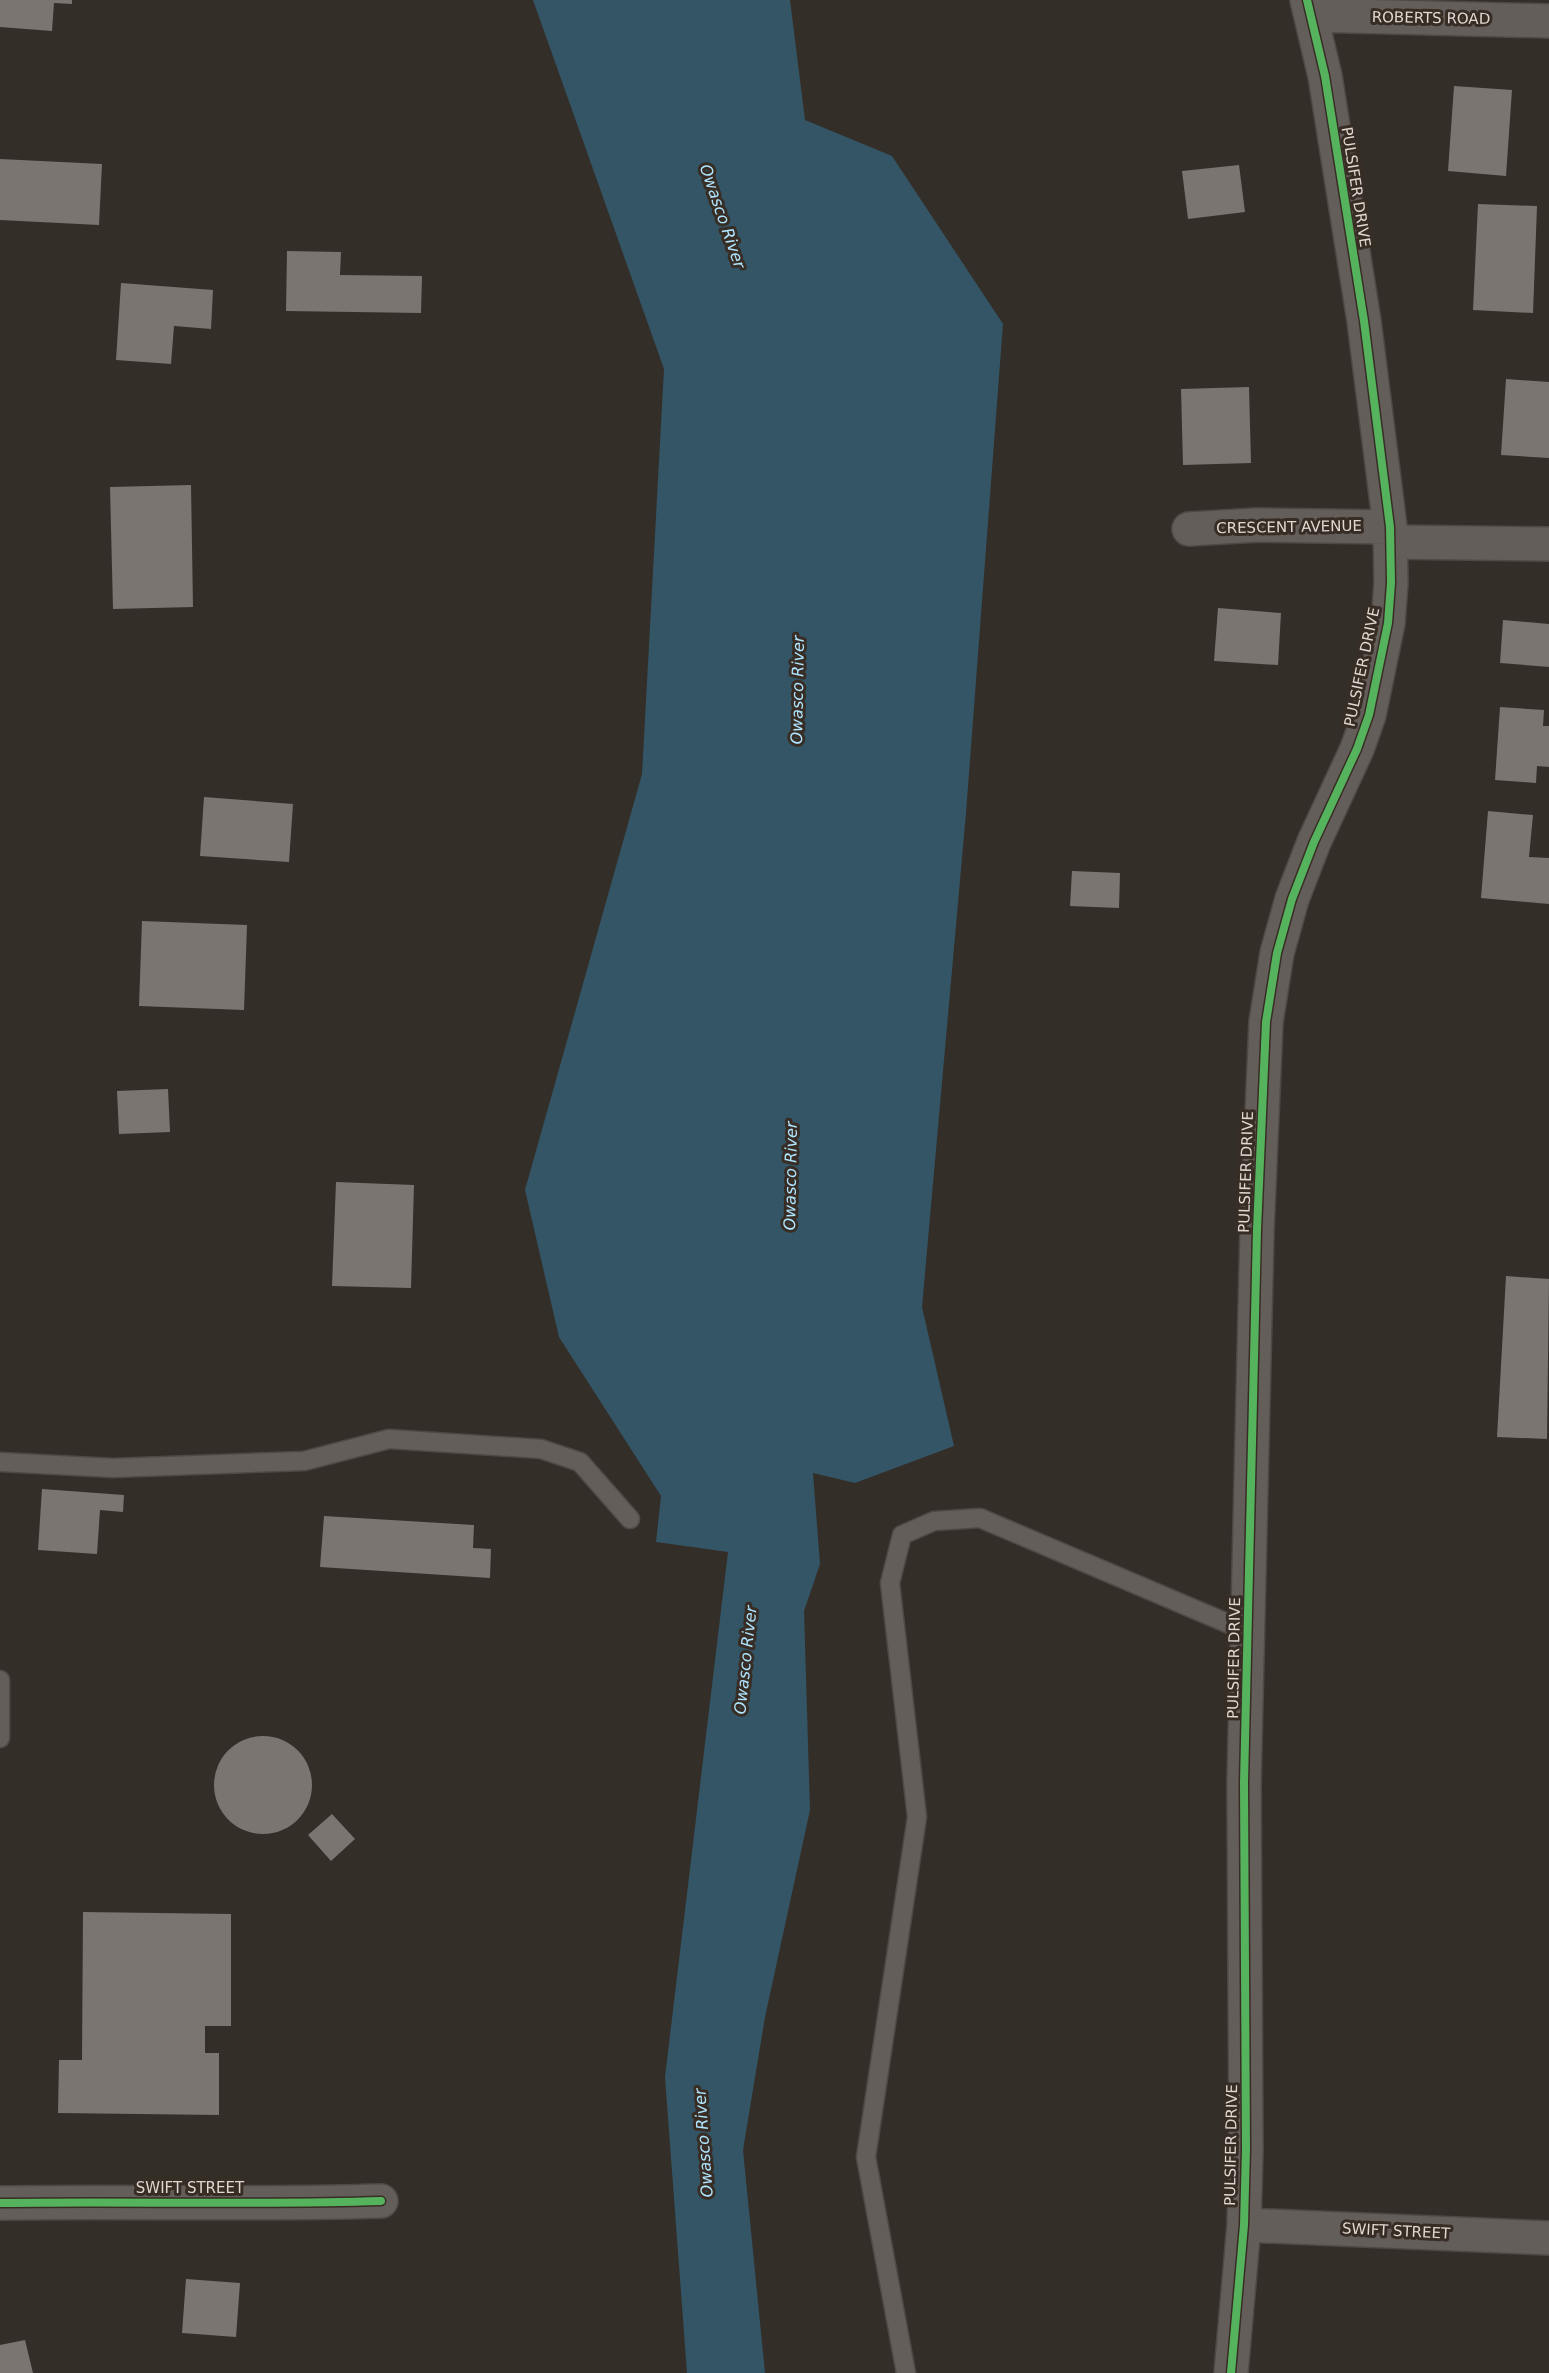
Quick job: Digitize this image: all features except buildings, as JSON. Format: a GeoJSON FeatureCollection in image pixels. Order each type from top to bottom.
{"type":"FeatureCollection","features":[{"type":"Feature","properties":{"kind":"street","name":"ROBERTS ROAD"},"geometry":{"type":"LineString","coordinates":[[1310,8],[1549,21]]}},
{"type":"Feature","properties":{"kind":"street","name":"PULSIFER DRIVE"},"geometry":{"type":"LineString","coordinates":[[1231,2373],[1244,2224],[1246,2149],[1244,1784],[1257,1230],[1266,1022],[1277,953],[1292,899],[1314,842],[1358,749],[1369,715],[1388,623],[1391,583],[1390,535],[1364,321],[1325,76],[1310,8]]}},
{"type":"Feature","properties":{"kind":"street","name":"CRESCENT AVENUE"},"geometry":{"type":"LineString","coordinates":[[1189,530],[1257,525],[1549,544]]}},
{"type":"Feature","properties":{"kind":"street","name":"SWIFT STREET"},"geometry":{"type":"LineString","coordinates":[[0,2203],[228,2201],[293,2204],[381,2201]]}},
{"type":"Feature","properties":{"kind":"street","name":"SWIFT STREET"},"geometry":{"type":"LineString","coordinates":[[1244,2224],[1549,2238]]}},
{"type":"Feature","properties":{"kind":"lane"},"geometry":{"type":"LineString","coordinates":[[0,1462],[113,1468],[304,1461],[389,1439],[541,1449],[580,1462],[630,1519]]}},
{"type":"Feature","properties":{"kind":"lane"},"geometry":{"type":"LineString","coordinates":[[906,2373],[866,2157],[917,1817],[890,1583],[902,1535],[934,1521],[980,1518],[1248,1632]]}},
{"type":"Feature","properties":{"kind":"lane"},"geometry":{"type":"LineString","coordinates":[[0,1680],[0,1738]]}},
{"type":"Feature","properties":{"kind":"water","name":"Owasco River"},"geometry":{"type":"Polygon","coordinates":[[[533,0],[790,0],[805,120],[892,156],[1003,324],[966,813],[922,1307],[954,1446],[855,1483],[813,1473],[820,1564],[804,1611],[810,1810],[765,2017],[743,2150],[765,2373],[687,2373],[665,2077],[728,1552],[656,1542],[661,1496],[559,1337],[525,1190],[642,774],[664,369],[533,0]]]}},
{"type":"Feature","properties":{"kind":"cycle path"},"geometry":{"type":"LineString","coordinates":[[1231,2373],[1244,2225],[1246,2149],[1244,1783],[1257,1230],[1266,1022],[1277,953],[1292,899],[1314,842],[1357,749],[1369,715],[1388,623],[1391,583],[1390,527],[1364,321],[1325,76],[1307,0]]}},
{"type":"Feature","properties":{"kind":"cycle path"},"geometry":{"type":"LineString","coordinates":[[0,2203],[381,2201]]}}]}
